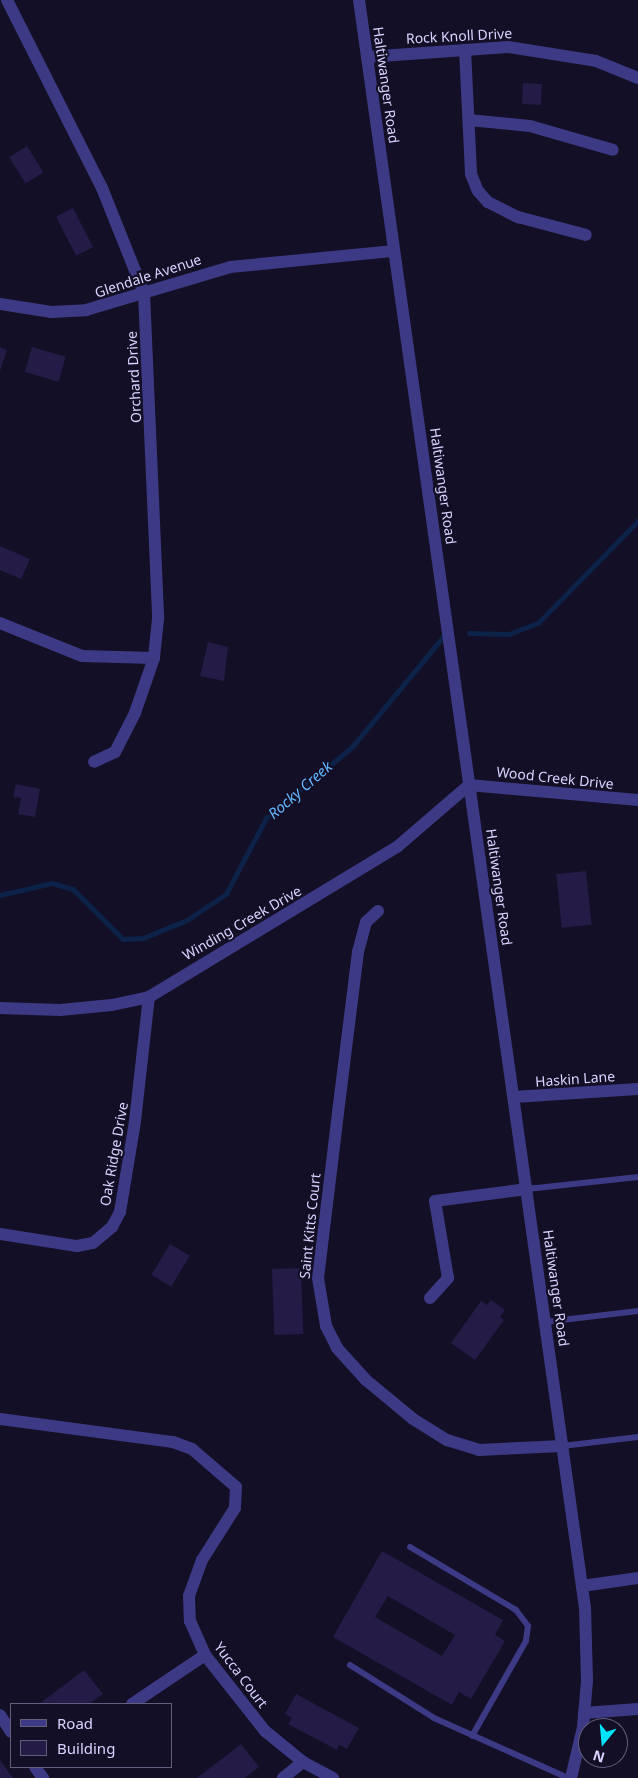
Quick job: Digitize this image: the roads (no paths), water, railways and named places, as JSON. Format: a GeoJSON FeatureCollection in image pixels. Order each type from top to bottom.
{"type":"FeatureCollection","features":[{"type":"Feature","properties":{"kind":"street","name":"Orchard Drive"},"geometry":{"type":"LineString","coordinates":[[6,0],[102,188],[144,293],[157,561],[154,658],[135,713],[115,752],[94,762]]}},
{"type":"Feature","properties":{"kind":"street","name":"Haltiwanger Road"},"geometry":{"type":"LineString","coordinates":[[359,0],[582,1586],[588,1650],[584,1713],[569,1778]]}},
{"type":"Feature","properties":{"kind":"street","name":"Rock Knoll Drive"},"geometry":{"type":"LineString","coordinates":[[367,57],[508,47],[552,51],[596,61],[638,78]]}},
{"type":"Feature","properties":{"kind":"street"},"geometry":{"type":"LineString","coordinates":[[465,50],[471,174],[488,202],[518,217],[586,235]]}},
{"type":"Feature","properties":{"kind":"street"},"geometry":{"type":"LineString","coordinates":[[469,120],[530,126],[613,150]]}},
{"type":"Feature","properties":{"kind":"street","name":"Glendale Avenue"},"geometry":{"type":"LineString","coordinates":[[0,304],[34,311],[70,312],[111,306],[144,293],[230,267],[394,251]]}},
{"type":"Feature","properties":{"kind":"street"},"geometry":{"type":"LineString","coordinates":[[0,623],[82,656],[154,658]]}},
{"type":"Feature","properties":{"kind":"street","name":"Wood Creek Drive"},"geometry":{"type":"LineString","coordinates":[[469,785],[638,800]]}},
{"type":"Feature","properties":{"kind":"street","name":"Winding Creek Drive"},"geometry":{"type":"LineString","coordinates":[[0,1008],[60,1010],[112,1006],[149,997],[397,848],[469,785]]}},
{"type":"Feature","properties":{"kind":"street","name":"Saint Kitts Court"},"geometry":{"type":"LineString","coordinates":[[378,911],[366,922],[358,952],[318,1278],[326,1326],[337,1348],[366,1380],[413,1419],[447,1440],[479,1450],[562,1446]]}},
{"type":"Feature","properties":{"kind":"street","name":"Oak Ridge Drive"},"geometry":{"type":"LineString","coordinates":[[0,1234],[77,1246],[93,1243],[112,1228],[120,1212],[135,1121],[149,997]]}},
{"type":"Feature","properties":{"kind":"street","name":"Haskin Lane"},"geometry":{"type":"LineString","coordinates":[[514,1097],[638,1090]]}},
{"type":"Feature","properties":{"kind":"street"},"geometry":{"type":"LineString","coordinates":[[430,1298],[448,1278],[435,1201],[527,1188]]}},
{"type":"Feature","properties":{"kind":"street","name":"Yucca Court"},"geometry":{"type":"LineString","coordinates":[[0,1419],[174,1442],[192,1449],[236,1487],[235,1508],[202,1560],[189,1596],[190,1622],[205,1655],[265,1731],[303,1762],[333,1778]]}},
{"type":"Feature","properties":{"kind":"street"},"geometry":{"type":"LineString","coordinates":[[582,1586],[638,1578]]}},
{"type":"Feature","properties":{"kind":"street"},"geometry":{"type":"LineString","coordinates":[[133,1703],[205,1655]]}},
{"type":"Feature","properties":{"kind":"street"},"geometry":{"type":"LineString","coordinates":[[584,1713],[638,1709]]}},
{"type":"Feature","properties":{"kind":"street"},"geometry":{"type":"LineString","coordinates":[[0,1715],[10,1730]]}},
{"type":"Feature","properties":{"kind":"street"},"geometry":{"type":"LineString","coordinates":[[283,1778],[303,1762]]}},
{"type":"Feature","properties":{"kind":"lane"},"geometry":{"type":"LineString","coordinates":[[527,1188],[638,1177]]}},
{"type":"Feature","properties":{"kind":"lane"},"geometry":{"type":"LineString","coordinates":[[545,1322],[638,1311]]}},
{"type":"Feature","properties":{"kind":"lane"},"geometry":{"type":"LineString","coordinates":[[562,1446],[638,1437]]}},
{"type":"Feature","properties":{"kind":"lane"},"geometry":{"type":"LineString","coordinates":[[410,1547],[516,1610],[528,1626],[526,1640],[472,1736]]}},
{"type":"Feature","properties":{"kind":"lane"},"geometry":{"type":"LineString","coordinates":[[350,1665],[434,1718],[569,1778]]}},
{"type":"Feature","properties":{"kind":"waterway","name":"Rocky Creek"},"geometry":{"type":"LineString","coordinates":[[469,633],[509,634],[538,623],[638,521]]}},
{"type":"Feature","properties":{"kind":"waterway","name":"Rocky Creek"},"geometry":{"type":"LineString","coordinates":[[0,895],[52,883],[73,889],[123,939],[143,938],[187,920],[226,894],[266,818],[352,747],[443,637]]}}]}
